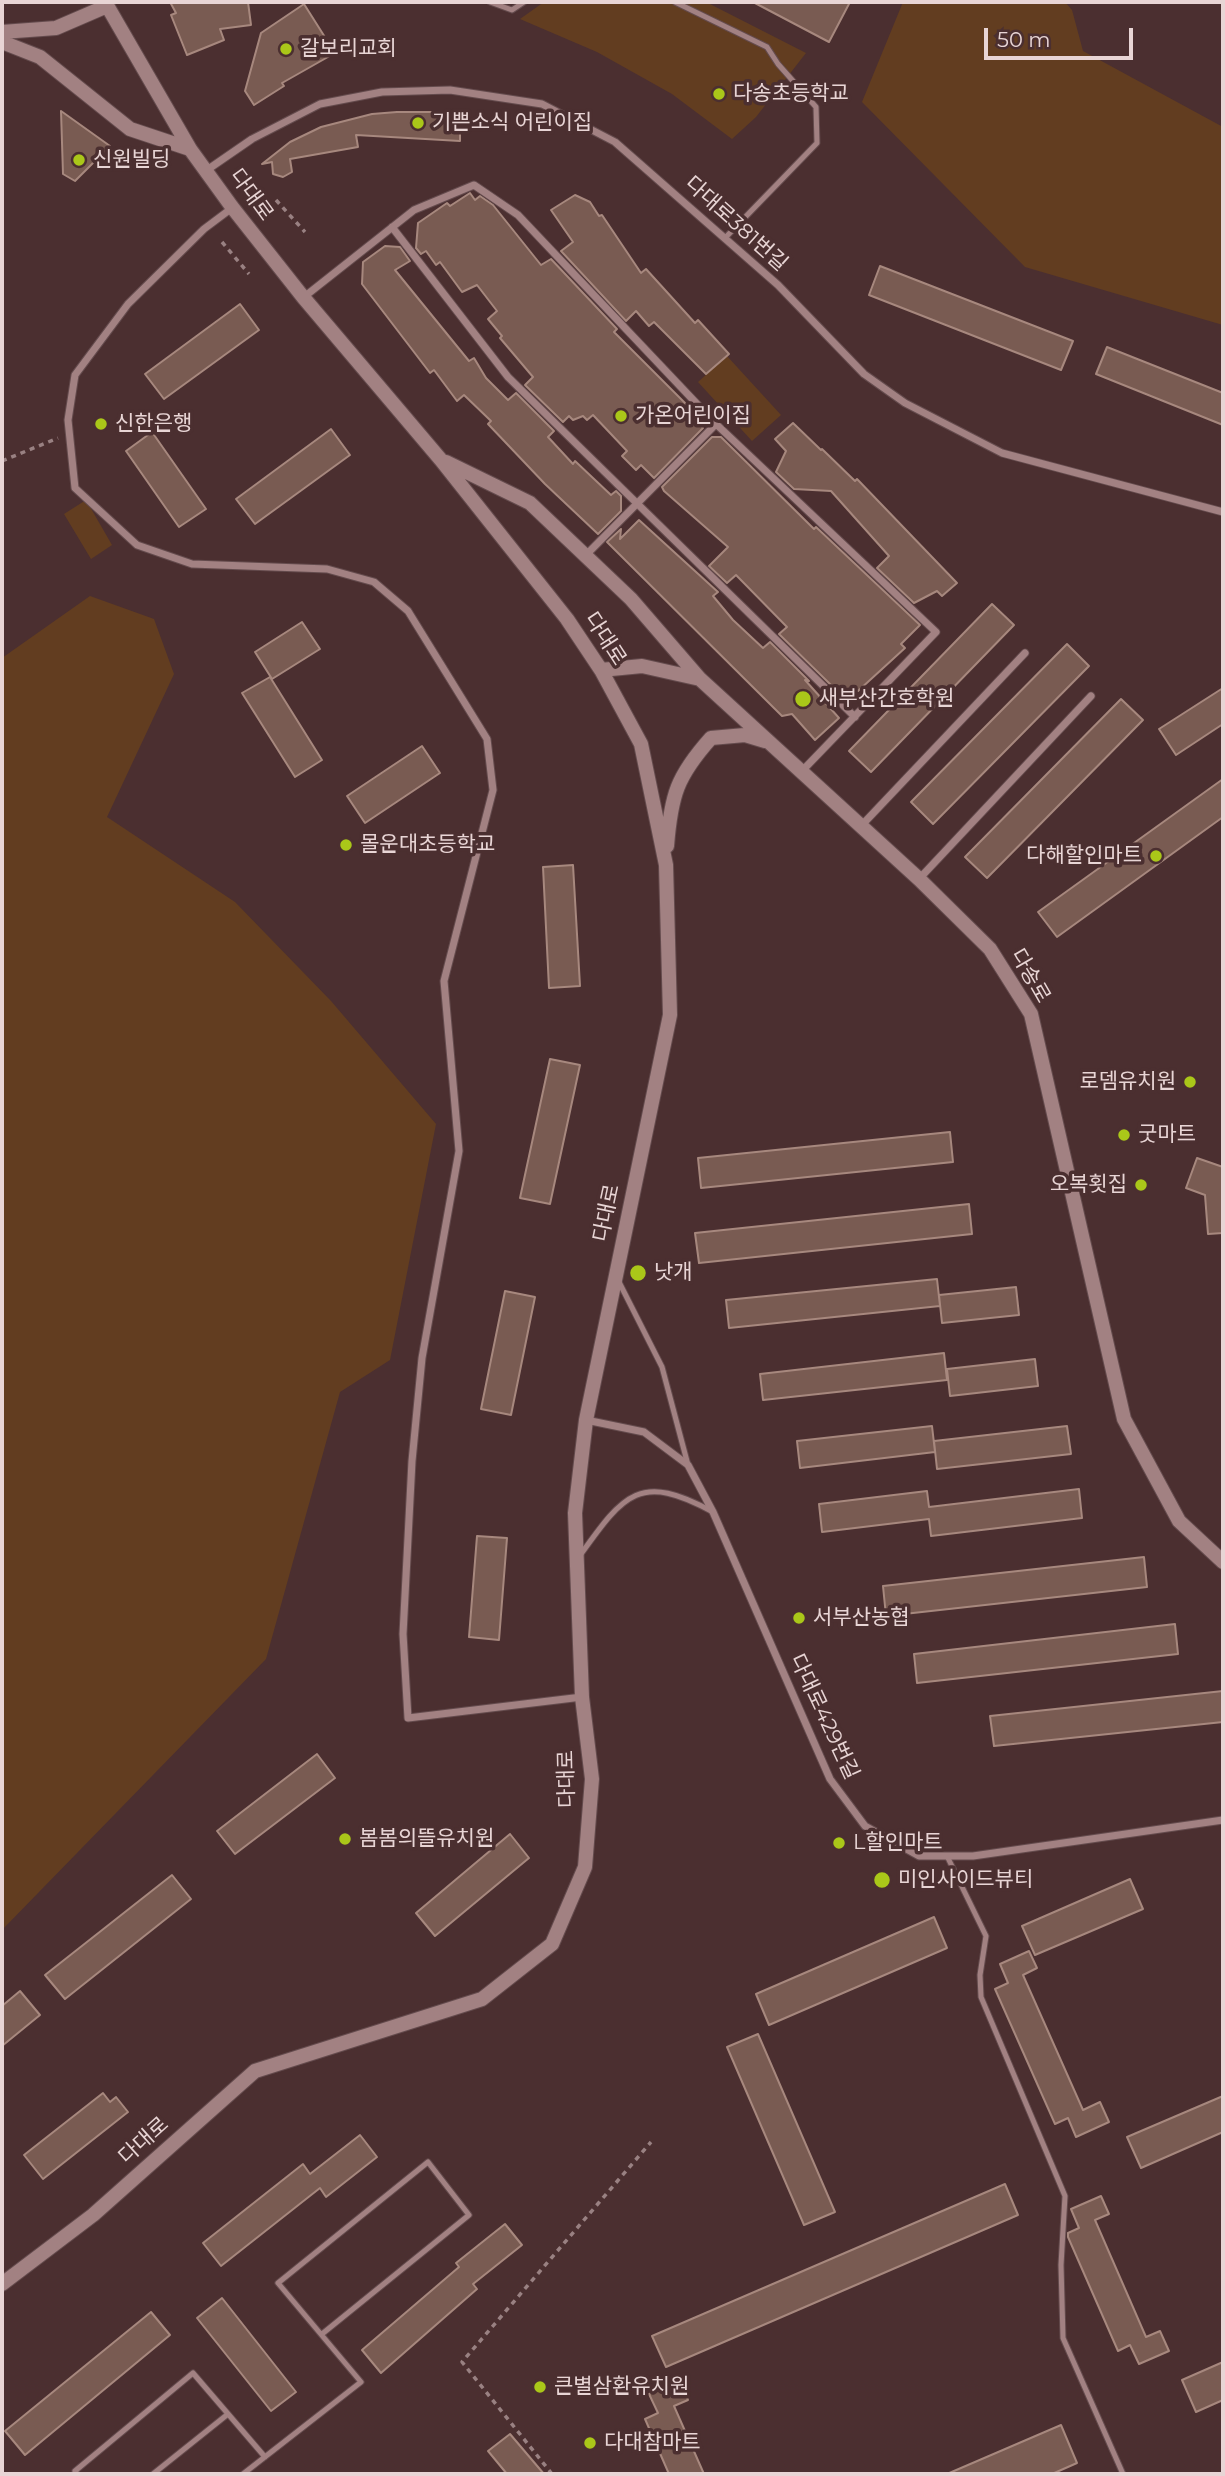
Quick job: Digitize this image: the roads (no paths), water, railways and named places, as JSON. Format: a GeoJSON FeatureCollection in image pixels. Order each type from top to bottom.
{"type":"FeatureCollection","features":[{"type":"Feature","properties":{"kind":"main road"},"geometry":{"type":"LineString","coordinates":[[2,32],[56,27],[106,4]]}},
{"type":"Feature","properties":{"kind":"main road","name":"다대로"},"geometry":{"type":"LineString","coordinates":[[2,2284],[93,2215],[255,2070],[482,1999],[552,1944],[585,1867],[592,1779],[582,1697],[579,1556],[575,1513],[586,1420],[670,1015],[666,865],[641,744],[601,670],[568,620],[441,460],[303,298],[232,207],[190,149],[106,4]]}},
{"type":"Feature","properties":{"kind":"main road"},"geometry":{"type":"LineString","coordinates":[[2,42],[40,57],[130,129],[190,149]]}},
{"type":"Feature","properties":{"kind":"main road"},"geometry":{"type":"LineString","coordinates":[[441,460],[530,503],[631,599],[700,679]]}},
{"type":"Feature","properties":{"kind":"main road","name":"다송로"},"geometry":{"type":"LineString","coordinates":[[601,670],[642,666],[700,679],[919,878],[990,949],[1031,1014],[1124,1419],[1180,1521],[1223,1562]]}},
{"type":"Feature","properties":{"kind":"main road"},"geometry":{"type":"LineString","coordinates":[[666,865],[670,805],[687,764],[711,738],[745,735],[770,742]]}},
{"type":"Feature","properties":{"kind":"street","name":"다대로381번길"},"geometry":{"type":"LineString","coordinates":[[207,170],[252,139],[320,104],[382,92],[450,90],[542,104],[615,142],[778,285],[864,373],[905,403],[1002,453],[1223,512]]}},
{"type":"Feature","properties":{"kind":"street"},"geometry":{"type":"LineString","coordinates":[[303,298],[414,210],[474,185],[518,215],[716,424],[936,632],[802,771]]}},
{"type":"Feature","properties":{"kind":"street"},"geometry":{"type":"LineString","coordinates":[[232,207],[204,229],[128,304],[75,376],[68,420],[75,488],[137,545],[192,564],[327,569],[374,582],[408,611],[487,739],[493,790],[444,981],[460,1151],[422,1359],[414,1435],[403,1634],[408,1718],[582,1697]]}},
{"type":"Feature","properties":{"kind":"street"},"geometry":{"type":"LineString","coordinates":[[392,227],[508,377],[639,502],[855,716]]}},
{"type":"Feature","properties":{"kind":"street"},"geometry":{"type":"LineString","coordinates":[[584,557],[716,424]]}},
{"type":"Feature","properties":{"kind":"street"},"geometry":{"type":"LineString","coordinates":[[861,825],[1025,653]]}},
{"type":"Feature","properties":{"kind":"street"},"geometry":{"type":"LineString","coordinates":[[919,878],[1091,696]]}},
{"type":"Feature","properties":{"kind":"street","name":"다대로429번길"},"geometry":{"type":"LineString","coordinates":[[586,1420],[644,1432],[688,1465],[713,1512],[830,1779],[865,1826],[919,1856],[973,1856],[1223,1820]]}},
{"type":"Feature","properties":{"kind":"lane"},"geometry":{"type":"LineString","coordinates":[[490,2],[512,10],[524,2]]}},
{"type":"Feature","properties":{"kind":"lane"},"geometry":{"type":"LineString","coordinates":[[675,2],[767,47],[778,64],[816,107],[817,143],[725,237]]}},
{"type":"Feature","properties":{"kind":"lane"},"geometry":{"type":"LineString","coordinates":[[615,1276],[662,1367],[688,1465]]}},
{"type":"Feature","properties":{"kind":"lane"},"geometry":{"type":"LineString","coordinates":[[579,1556],[614,1507],[639,1492],[682,1495],[713,1512]]}},
{"type":"Feature","properties":{"kind":"lane"},"geometry":{"type":"LineString","coordinates":[[947,1856],[986,1936],[980,1975],[981,1997],[1065,2196],[1061,2265],[1063,2339],[1123,2474]]}},
{"type":"Feature","properties":{"kind":"lane"},"geometry":{"type":"LineString","coordinates":[[243,2474],[361,2382],[278,2283],[428,2162],[470,2215],[322,2333]]}},
{"type":"Feature","properties":{"kind":"lane"},"geometry":{"type":"LineString","coordinates":[[77,2474],[75,2472],[193,2373],[265,2457]]}},
{"type":"Feature","properties":{"kind":"lane"},"geometry":{"type":"LineString","coordinates":[[153,2474],[228,2414]]}},
{"type":"Feature","properties":{"kind":"place","name":"갈보리교회"},"geometry":{"type":"Point","coordinates":[286,49]}},
{"type":"Feature","properties":{"kind":"place","name":"다송초등학교"},"geometry":{"type":"Point","coordinates":[719,94]}},
{"type":"Feature","properties":{"kind":"place","name":"기쁜소식 어린이집"},"geometry":{"type":"Point","coordinates":[418,123]}},
{"type":"Feature","properties":{"kind":"place","name":"신원빌딩"},"geometry":{"type":"Point","coordinates":[79,160]}},
{"type":"Feature","properties":{"kind":"place","name":"가온어린이집"},"geometry":{"type":"Point","coordinates":[621,416]}},
{"type":"Feature","properties":{"kind":"place","name":"신한은행"},"geometry":{"type":"Point","coordinates":[101,424]}},
{"type":"Feature","properties":{"kind":"place","name":"새부산간호학원"},"geometry":{"type":"Point","coordinates":[803,699]}},
{"type":"Feature","properties":{"kind":"place","name":"몰운대초등학교"},"geometry":{"type":"Point","coordinates":[346,845]}},
{"type":"Feature","properties":{"kind":"place","name":"다해할인마트"},"geometry":{"type":"Point","coordinates":[1156,856]}},
{"type":"Feature","properties":{"kind":"place","name":"로뎀유치원"},"geometry":{"type":"Point","coordinates":[1190,1082]}},
{"type":"Feature","properties":{"kind":"place","name":"굿마트"},"geometry":{"type":"Point","coordinates":[1124,1135]}},
{"type":"Feature","properties":{"kind":"place","name":"오복횟집"},"geometry":{"type":"Point","coordinates":[1141,1185]}},
{"type":"Feature","properties":{"kind":"place","name":"낫개"},"geometry":{"type":"Point","coordinates":[638,1273]}},
{"type":"Feature","properties":{"kind":"place","name":"서부산농협"},"geometry":{"type":"Point","coordinates":[799,1618]}},
{"type":"Feature","properties":{"kind":"place","name":"봄봄의뜰유치원"},"geometry":{"type":"Point","coordinates":[345,1839]}},
{"type":"Feature","properties":{"kind":"place","name":"L할인마트"},"geometry":{"type":"Point","coordinates":[839,1843]}},
{"type":"Feature","properties":{"kind":"place","name":"미인사이드뷰티"},"geometry":{"type":"Point","coordinates":[882,1880]}},
{"type":"Feature","properties":{"kind":"place","name":"큰별삼환유치원"},"geometry":{"type":"Point","coordinates":[540,2387]}},
{"type":"Feature","properties":{"kind":"place","name":"다대참마트"},"geometry":{"type":"Point","coordinates":[590,2443]}}]}
